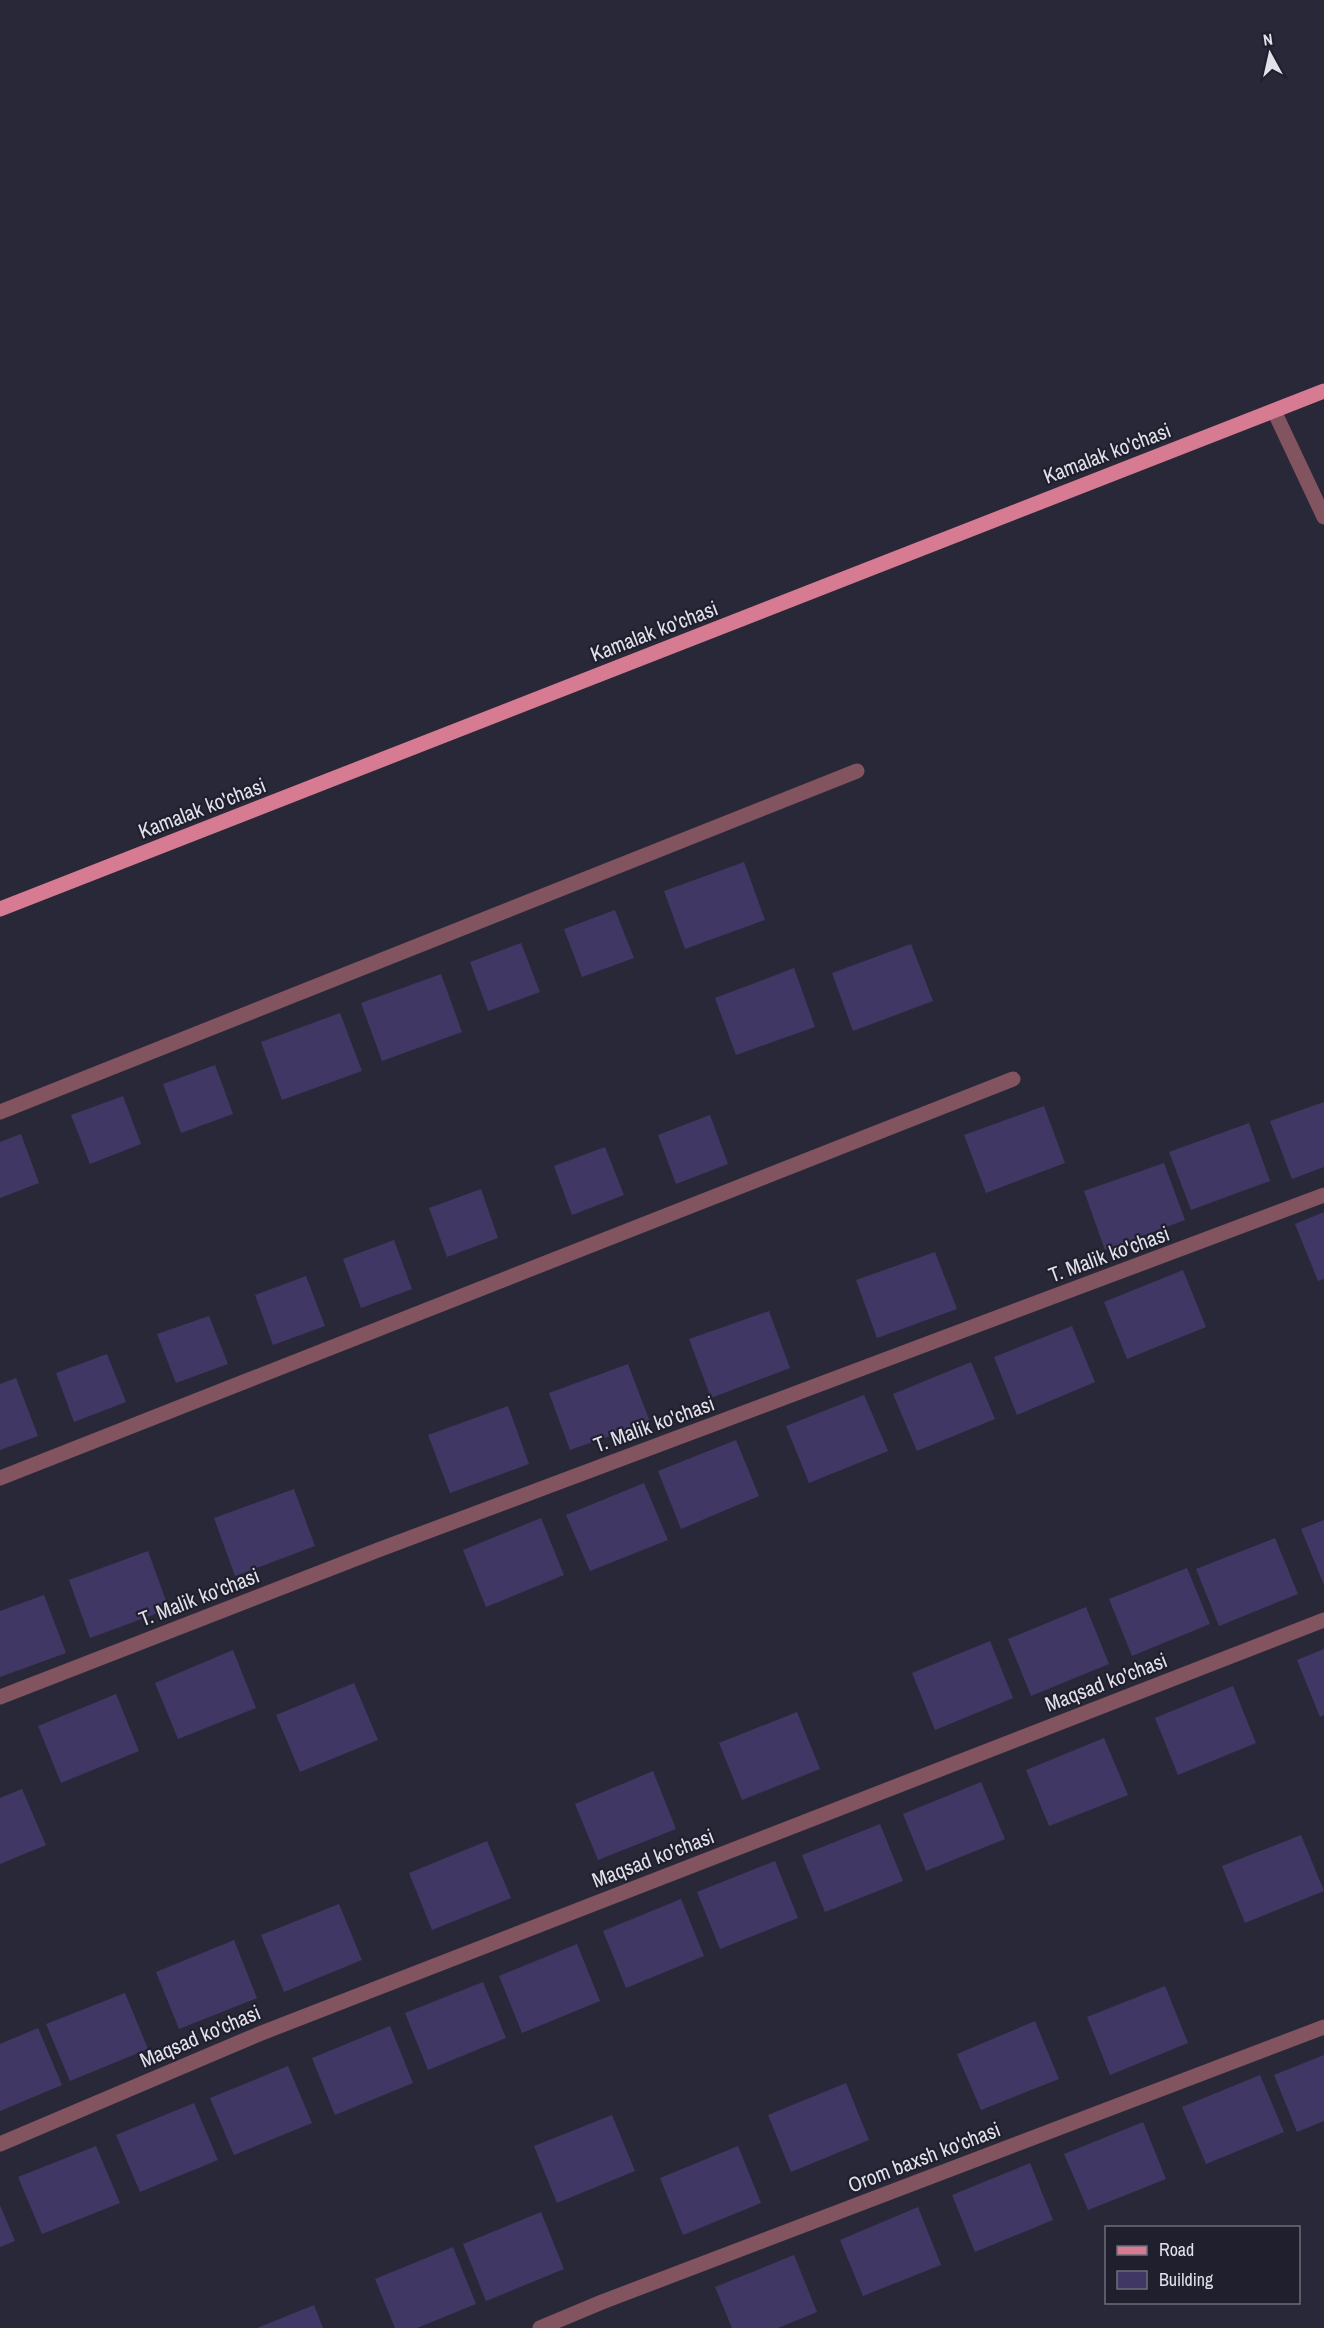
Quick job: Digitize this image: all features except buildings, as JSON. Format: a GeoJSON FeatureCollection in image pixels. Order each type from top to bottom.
{"type":"FeatureCollection","features":[{"type":"Feature","properties":{"kind":"main road","name":"Kamalak ko'chasi"},"geometry":{"type":"LineString","coordinates":[[0,909],[1324,391]]}},
{"type":"Feature","properties":{"kind":"street"},"geometry":{"type":"LineString","coordinates":[[1274,411],[1324,517]]}},
{"type":"Feature","properties":{"kind":"street"},"geometry":{"type":"LineString","coordinates":[[0,1112],[857,771]]}},
{"type":"Feature","properties":{"kind":"street"},"geometry":{"type":"LineString","coordinates":[[0,1478],[1013,1079]]}},
{"type":"Feature","properties":{"kind":"street","name":"T. Malik ko'chasi"},"geometry":{"type":"LineString","coordinates":[[0,1697],[378,1550],[1324,1194]]}},
{"type":"Feature","properties":{"kind":"street","name":"Maqsad ko'chasi"},"geometry":{"type":"LineString","coordinates":[[0,2144],[259,2034],[1324,1620]]}},
{"type":"Feature","properties":{"kind":"street","name":"Orom baxsh ko'chasi"},"geometry":{"type":"LineString","coordinates":[[540,2328],[602,2302],[1324,2027]]}}]}
